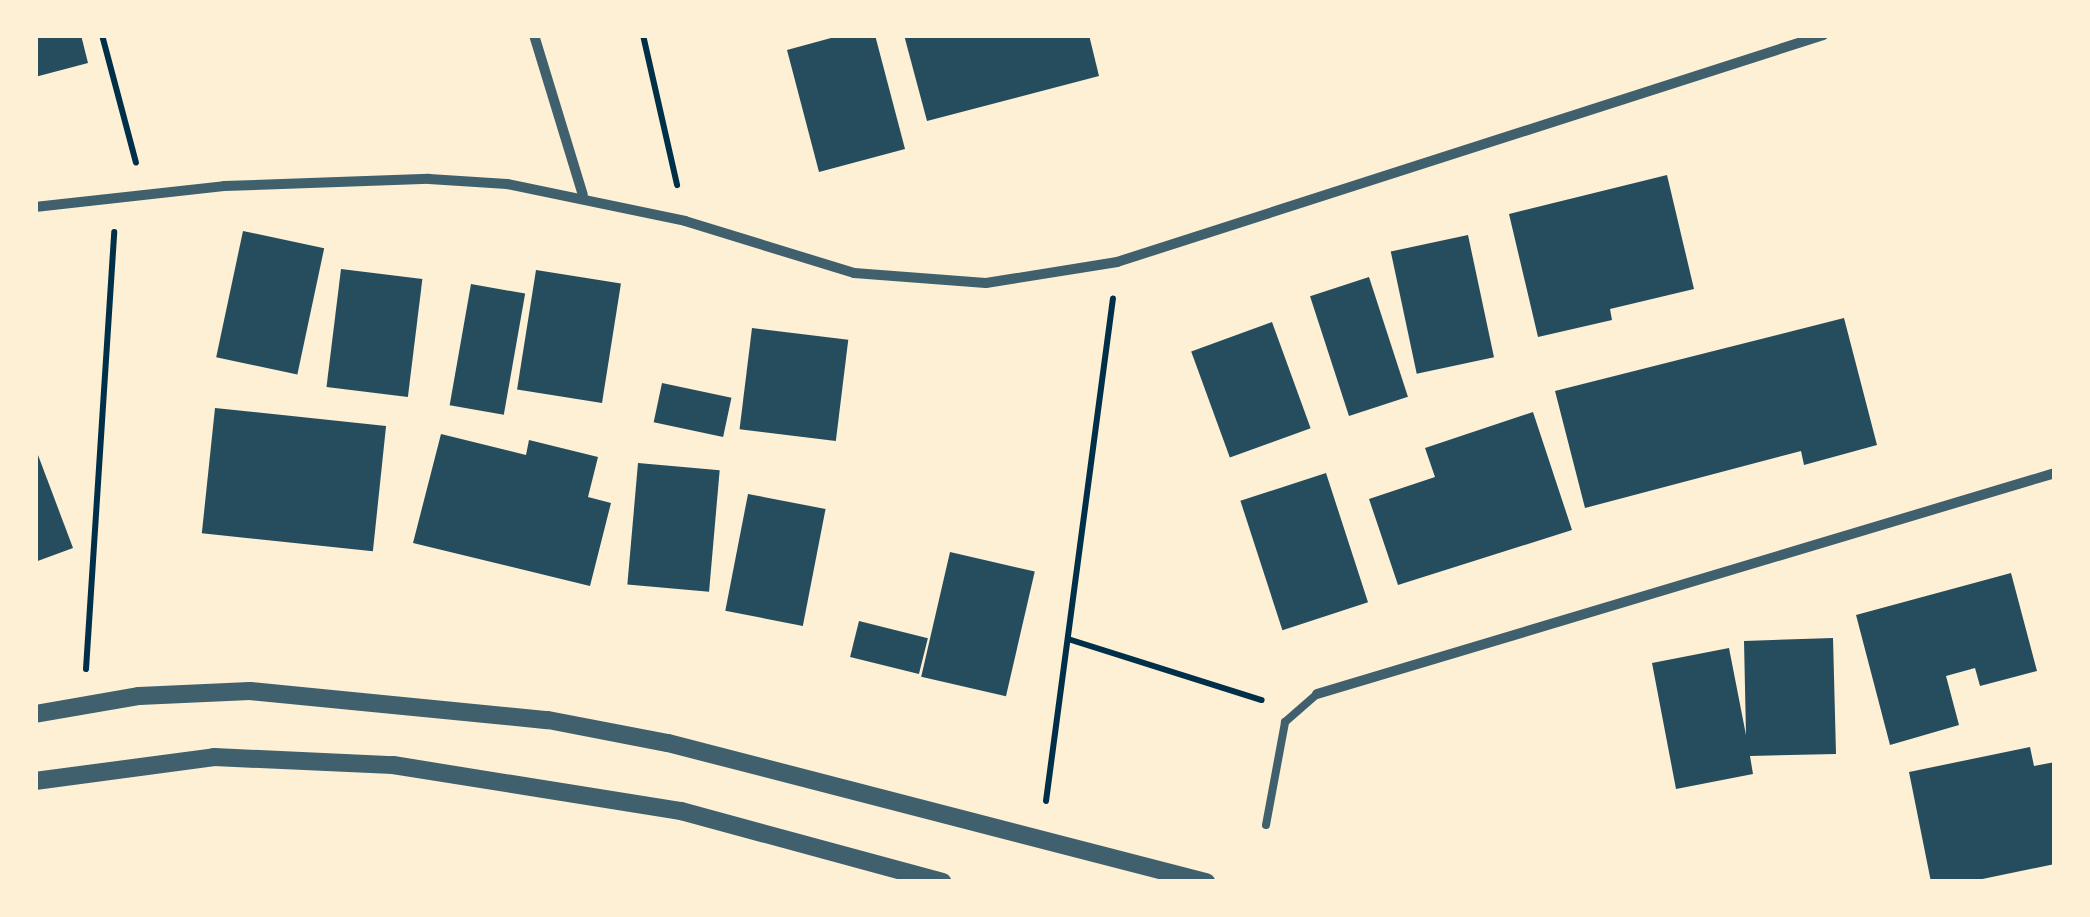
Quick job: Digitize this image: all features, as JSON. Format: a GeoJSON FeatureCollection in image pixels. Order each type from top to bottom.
{"type":"FeatureCollection","features":[{"type":"Feature","properties":{"kind":"street"},"geometry":{"type":"LineString","coordinates":[[534,35],[583,195]]}},
{"type":"Feature","properties":{"kind":"street"},"geometry":{"type":"LineString","coordinates":[[35,207],[144,194],[429,179],[583,195],[685,221],[854,273],[920,281],[1002,281],[1117,262],[1823,35]]}},
{"type":"Feature","properties":{"kind":"street"},"geometry":{"type":"LineString","coordinates":[[1317,694],[2055,473]]}},
{"type":"Feature","properties":{"kind":"street"},"geometry":{"type":"LineString","coordinates":[[35,714],[84,704],[250,691],[548,720],[668,743],[1206,882]]}},
{"type":"Feature","properties":{"kind":"street"},"geometry":{"type":"LineString","coordinates":[[35,781],[214,757],[393,765],[662,807],[943,882]]}},
{"type":"Feature","properties":{"kind":"lane"},"geometry":{"type":"LineString","coordinates":[[1266,825],[1280,736],[1292,710],[1317,694]]}},
{"type":"Feature","properties":{"kind":"path"},"geometry":{"type":"LineString","coordinates":[[102,35],[144,194]]}},
{"type":"Feature","properties":{"kind":"path"},"geometry":{"type":"LineString","coordinates":[[643,35],[685,221]]}},
{"type":"Feature","properties":{"kind":"path"},"geometry":{"type":"LineString","coordinates":[[84,704],[116,196]]}},
{"type":"Feature","properties":{"kind":"path"},"geometry":{"type":"LineString","coordinates":[[1042,838],[1117,262]]}},
{"type":"Feature","properties":{"kind":"path"},"geometry":{"type":"LineString","coordinates":[[1068,639],[1292,710]]}},
{"type":"Feature","properties":{"kind":"building"},"geometry":{"type":"Polygon","coordinates":[[[35,35],[81,35],[88,63],[35,77],[35,35]]]}},
{"type":"Feature","properties":{"kind":"building"},"geometry":{"type":"Polygon","coordinates":[[[842,35],[875,35],[905,149],[819,172],[787,50],[842,35]]]}},
{"type":"Feature","properties":{"kind":"building"},"geometry":{"type":"Polygon","coordinates":[[[904,35],[1089,35],[1099,76],[927,121],[904,35]]]}},
{"type":"Feature","properties":{"kind":"building"},"geometry":{"type":"Polygon","coordinates":[[[1667,175],[1694,289],[1610,309],[1612,320],[1538,337],[1509,214],[1667,175]]]}},
{"type":"Feature","properties":{"kind":"building"},"geometry":{"type":"Polygon","coordinates":[[[243,231],[324,248],[297,374],[216,357],[243,231]]]}},
{"type":"Feature","properties":{"kind":"building"},"geometry":{"type":"Polygon","coordinates":[[[1468,235],[1494,357],[1417,374],[1391,251],[1468,235]]]}},
{"type":"Feature","properties":{"kind":"building"},"geometry":{"type":"Polygon","coordinates":[[[341,269],[422,279],[408,397],[326,387],[341,269]]]}},
{"type":"Feature","properties":{"kind":"building"},"geometry":{"type":"Polygon","coordinates":[[[536,270],[621,283],[602,403],[517,390],[536,270]]]}},
{"type":"Feature","properties":{"kind":"building"},"geometry":{"type":"Polygon","coordinates":[[[1369,277],[1408,397],[1349,416],[1310,296],[1369,277]]]}},
{"type":"Feature","properties":{"kind":"building"},"geometry":{"type":"Polygon","coordinates":[[[471,284],[525,294],[504,415],[450,405],[471,284]]]}},
{"type":"Feature","properties":{"kind":"building"},"geometry":{"type":"Polygon","coordinates":[[[1844,318],[1877,445],[1804,465],[1801,451],[1585,508],[1555,391],[1844,318]]]}},
{"type":"Feature","properties":{"kind":"building"},"geometry":{"type":"Polygon","coordinates":[[[1272,322],[1311,428],[1230,458],[1191,351],[1272,322]]]}},
{"type":"Feature","properties":{"kind":"building"},"geometry":{"type":"Polygon","coordinates":[[[752,328],[848,340],[836,441],[740,429],[752,328]]]}},
{"type":"Feature","properties":{"kind":"building"},"geometry":{"type":"Polygon","coordinates":[[[662,383],[731,398],[723,437],[654,422],[662,383]]]}},
{"type":"Feature","properties":{"kind":"building"},"geometry":{"type":"Polygon","coordinates":[[[215,408],[386,426],[373,551],[202,533],[215,408]]]}},
{"type":"Feature","properties":{"kind":"building"},"geometry":{"type":"Polygon","coordinates":[[[1533,412],[1572,530],[1398,585],[1369,499],[1435,477],[1425,448],[1533,412]]]}},
{"type":"Feature","properties":{"kind":"building"},"geometry":{"type":"Polygon","coordinates":[[[441,434],[526,455],[529,440],[598,457],[588,497],[611,503],[590,586],[413,543],[441,434]]]}},
{"type":"Feature","properties":{"kind":"building"},"geometry":{"type":"Polygon","coordinates":[[[35,447],[73,548],[35,562],[35,447]]]}},
{"type":"Feature","properties":{"kind":"building"},"geometry":{"type":"Polygon","coordinates":[[[638,463],[720,470],[709,592],[627,585],[638,463]]]}},
{"type":"Feature","properties":{"kind":"building"},"geometry":{"type":"Polygon","coordinates":[[[1326,473],[1368,602],[1282,630],[1240,501],[1326,473]]]}},
{"type":"Feature","properties":{"kind":"building"},"geometry":{"type":"Polygon","coordinates":[[[748,494],[826,509],[803,626],[725,611],[748,494]]]}},
{"type":"Feature","properties":{"kind":"building"},"geometry":{"type":"Polygon","coordinates":[[[950,552],[1035,572],[1006,696],[921,677],[950,552]]]}},
{"type":"Feature","properties":{"kind":"building"},"geometry":{"type":"Polygon","coordinates":[[[2011,573],[2037,671],[1980,686],[1975,668],[1946,676],[1959,725],[1890,745],[1856,615],[2011,573]]]}},
{"type":"Feature","properties":{"kind":"building"},"geometry":{"type":"Polygon","coordinates":[[[859,621],[928,638],[919,674],[850,657],[859,621]]]}},
{"type":"Feature","properties":{"kind":"building"},"geometry":{"type":"Polygon","coordinates":[[[1833,638],[1836,754],[1750,756],[1753,774],[1676,789],[1652,663],[1729,648],[1746,735],[1744,641],[1833,638]]]}},
{"type":"Feature","properties":{"kind":"building"},"geometry":{"type":"Polygon","coordinates":[[[2030,747],[2034,766],[2055,762],[2055,864],[1968,882],[1931,882],[1909,772],[2030,747]]]}}]}
